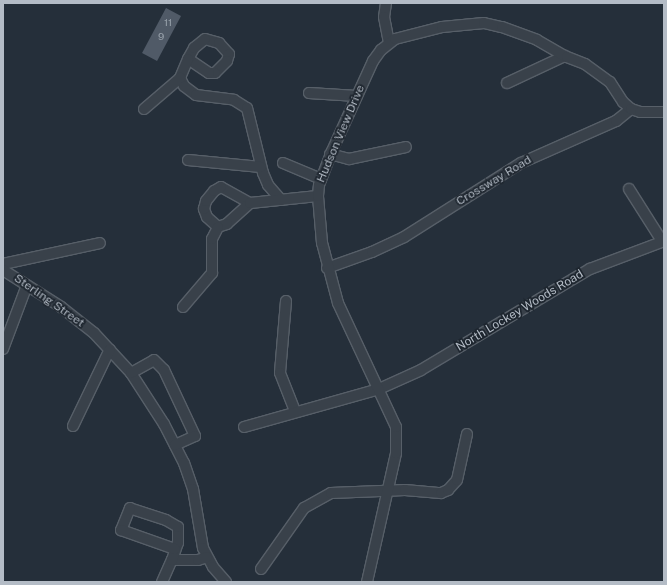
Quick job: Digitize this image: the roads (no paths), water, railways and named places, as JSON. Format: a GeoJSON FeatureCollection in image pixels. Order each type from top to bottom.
{"type":"FeatureCollection","features":[{"type":"Feature","properties":{"kind":"street"},"geometry":{"type":"LineString","coordinates":[[386,3],[384,17],[389,43]]}},
{"type":"Feature","properties":{"kind":"street","name":"Hudson View Drive"},"geometry":{"type":"LineString","coordinates":[[367,582],[396,453],[396,432],[379,389],[338,303],[327,268],[318,196],[321,179],[330,154],[373,61],[389,43],[411,34],[442,27],[484,23],[502,27],[538,40],[565,56],[585,64],[610,82],[623,102],[631,109]]}},
{"type":"Feature","properties":{"kind":"street"},"geometry":{"type":"LineString","coordinates":[[507,83],[565,56]]}},
{"type":"Feature","properties":{"kind":"street"},"geometry":{"type":"LineString","coordinates":[[144,109],[180,78],[188,58]]}},
{"type":"Feature","properties":{"kind":"street"},"geometry":{"type":"LineString","coordinates":[[180,78],[184,86],[196,95],[234,100],[247,108],[261,167],[268,185],[281,200]]}},
{"type":"Feature","properties":{"kind":"street"},"geometry":{"type":"LineString","coordinates":[[309,93],[357,96]]}},
{"type":"Feature","properties":{"kind":"street"},"geometry":{"type":"LineString","coordinates":[[631,109],[640,112],[664,112]]}},
{"type":"Feature","properties":{"kind":"street","name":"Crossway Road"},"geometry":{"type":"LineString","coordinates":[[327,268],[372,252],[404,237],[521,163],[616,121],[631,109]]}},
{"type":"Feature","properties":{"kind":"street"},"geometry":{"type":"LineString","coordinates":[[330,154],[349,159],[406,147]]}},
{"type":"Feature","properties":{"kind":"street"},"geometry":{"type":"LineString","coordinates":[[188,160],[261,167]]}},
{"type":"Feature","properties":{"kind":"street"},"geometry":{"type":"LineString","coordinates":[[282,162],[321,179]]}},
{"type":"Feature","properties":{"kind":"street"},"geometry":{"type":"LineString","coordinates":[[218,227],[207,217],[204,209],[214,191],[221,187],[230,189],[250,202],[318,196]]}},
{"type":"Feature","properties":{"kind":"street"},"geometry":{"type":"LineString","coordinates":[[629,190],[663,241]]}},
{"type":"Feature","properties":{"kind":"street"},"geometry":{"type":"LineString","coordinates":[[183,307],[212,273],[212,239],[218,227],[227,224],[250,202]]}},
{"type":"Feature","properties":{"kind":"street","name":"North Lockey Woods Road"},"geometry":{"type":"LineString","coordinates":[[244,427],[295,411],[379,389],[422,370],[590,269],[663,241]]}},
{"type":"Feature","properties":{"kind":"street"},"geometry":{"type":"LineString","coordinates":[[3,264],[100,243]]}},
{"type":"Feature","properties":{"kind":"street","name":"Sterling Street"},"geometry":{"type":"LineString","coordinates":[[3,270],[61,307],[110,349],[131,373],[164,424],[175,445],[193,489],[209,561]]}},
{"type":"Feature","properties":{"kind":"street"},"geometry":{"type":"LineString","coordinates":[[3,350],[27,285]]}},
{"type":"Feature","properties":{"kind":"street"},"geometry":{"type":"LineString","coordinates":[[286,300],[280,373],[295,411]]}},
{"type":"Feature","properties":{"kind":"street"},"geometry":{"type":"LineString","coordinates":[[73,426],[110,349]]}},
{"type":"Feature","properties":{"kind":"street"},"geometry":{"type":"LineString","coordinates":[[131,373],[154,360],[164,370],[195,436],[175,445]]}},
{"type":"Feature","properties":{"kind":"street"},"geometry":{"type":"LineString","coordinates":[[261,569],[304,508],[332,493],[388,491],[441,493],[448,490],[457,480],[467,434]]}},
{"type":"Feature","properties":{"kind":"street"},"geometry":{"type":"LineString","coordinates":[[162,582],[172,560],[175,549],[179,532],[175,524],[130,508],[121,530],[175,549]]}},
{"type":"Feature","properties":{"kind":"street"},"geometry":{"type":"LineString","coordinates":[[172,560],[209,561],[226,582]]}}]}
